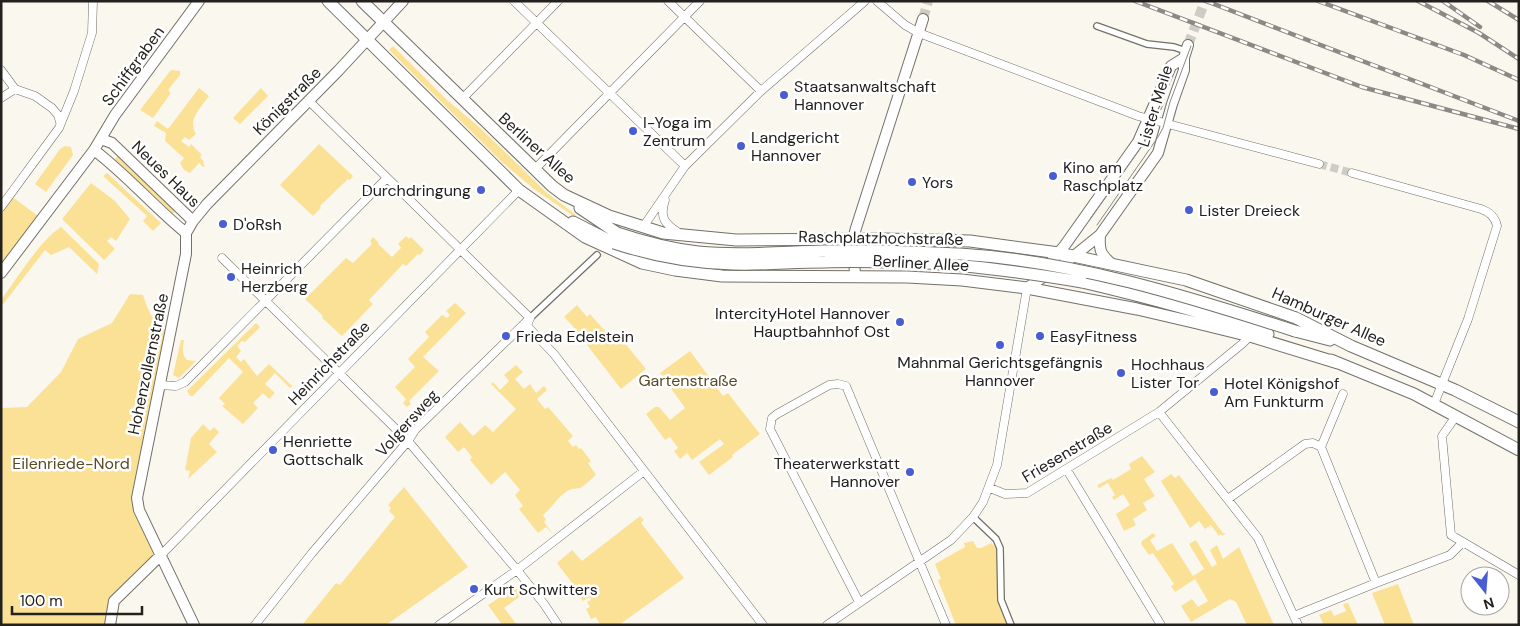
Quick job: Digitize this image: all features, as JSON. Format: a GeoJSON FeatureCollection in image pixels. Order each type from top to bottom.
{"type":"FeatureCollection","features":[{"type":"Feature","properties":{"kind":"main road","name":"Berliner Allee"},"geometry":{"type":"LineString","coordinates":[[328,1],[519,190],[585,238],[642,263],[675,270],[722,276],[855,276],[962,280],[1027,288]]}},
{"type":"Feature","properties":{"kind":"main road","name":"Berliner Allee"},"geometry":{"type":"LineString","coordinates":[[362,1],[534,170],[564,196],[609,216],[663,233],[683,236],[736,240],[970,240],[1059,253]]}},
{"type":"Feature","properties":{"kind":"main road","name":"Raschplatzhochstraße"},"geometry":{"type":"LineString","coordinates":[[564,196],[616,238]]}},
{"type":"Feature","properties":{"kind":"main road","name":"Raschplatzhochstraße"},"geometry":{"type":"LineString","coordinates":[[546,209],[658,256],[699,262],[741,264],[905,262],[1026,273],[1082,282],[1145,296],[1293,336],[1351,346]]}},
{"type":"Feature","properties":{"kind":"main road","name":"Berliner Allee"},"geometry":{"type":"LineString","coordinates":[[783,277],[828,271],[838,266],[846,256],[854,239]]}},
{"type":"Feature","properties":{"kind":"main road","name":"Hamburger Allee"},"geometry":{"type":"LineString","coordinates":[[1059,253],[1186,280],[1259,304],[1296,318],[1351,346],[1443,384],[1519,422]]}},
{"type":"Feature","properties":{"kind":"main road"},"geometry":{"type":"LineString","coordinates":[[1027,288],[1137,309],[1250,336],[1338,363],[1414,394],[1519,450]]}},
{"type":"Feature","properties":{"kind":"main road"},"geometry":{"type":"LineString","coordinates":[[1293,336],[1338,363]]}},
{"type":"Feature","properties":{"kind":"street"},"geometry":{"type":"LineString","coordinates":[[1,207],[60,125],[74,91],[92,32],[93,1]]}},
{"type":"Feature","properties":{"kind":"street","name":"Schiffgraben"},"geometry":{"type":"LineString","coordinates":[[1,273],[94,150],[115,115],[199,1]]}},
{"type":"Feature","properties":{"kind":"street","name":"Königstraße"},"geometry":{"type":"LineString","coordinates":[[193,221],[207,204],[367,41],[403,1]]}},
{"type":"Feature","properties":{"kind":"street"},"geometry":{"type":"LineString","coordinates":[[514,1],[685,166]]}},
{"type":"Feature","properties":{"kind":"street"},"geometry":{"type":"LineString","coordinates":[[462,99],[558,1]]}},
{"type":"Feature","properties":{"kind":"street"},"geometry":{"type":"LineString","coordinates":[[668,1],[762,91]]}},
{"type":"Feature","properties":{"kind":"street"},"geometry":{"type":"LineString","coordinates":[[534,170],[700,1]]}},
{"type":"Feature","properties":{"kind":"street"},"geometry":{"type":"LineString","coordinates":[[643,227],[685,166],[762,91],[865,1]]}},
{"type":"Feature","properties":{"kind":"street"},"geometry":{"type":"LineString","coordinates":[[877,1],[919,33],[1122,110],[1167,124],[1319,164]]}},
{"type":"Feature","properties":{"kind":"street"},"geometry":{"type":"LineString","coordinates":[[855,276],[854,239],[923,19]]}},
{"type":"Feature","properties":{"kind":"street"},"geometry":{"type":"LineString","coordinates":[[1097,26],[1147,44],[1174,47],[1186,51]]}},
{"type":"Feature","properties":{"kind":"street","name":"Lister Meile"},"geometry":{"type":"LineString","coordinates":[[1027,288],[1059,253],[1138,142],[1172,66],[1186,51]]}},
{"type":"Feature","properties":{"kind":"street","name":"Lister Meile"},"geometry":{"type":"LineString","coordinates":[[1027,288],[1074,256],[1100,235],[1158,153],[1184,70],[1186,51]]}},
{"type":"Feature","properties":{"kind":"street"},"geometry":{"type":"LineString","coordinates":[[1,70],[15,89],[44,101],[58,115],[60,125]]}},
{"type":"Feature","properties":{"kind":"street"},"geometry":{"type":"LineString","coordinates":[[1,98],[15,89]]}},
{"type":"Feature","properties":{"kind":"street"},"geometry":{"type":"LineString","coordinates":[[308,101],[530,318],[527,326],[554,354],[763,625]]}},
{"type":"Feature","properties":{"kind":"street","name":"Neues Haus"},"geometry":{"type":"LineString","coordinates":[[94,150],[111,163],[166,217],[186,233],[193,221],[112,143],[101,139]]}},
{"type":"Feature","properties":{"kind":"street"},"geometry":{"type":"LineString","coordinates":[[1352,173],[1481,209],[1492,215],[1496,220],[1497,226],[1480,284],[1434,404]]}},
{"type":"Feature","properties":{"kind":"street"},"geometry":{"type":"LineString","coordinates":[[159,385],[176,386],[186,382],[387,178]]}},
{"type":"Feature","properties":{"kind":"street","name":"Heinrichstraße"},"geometry":{"type":"LineString","coordinates":[[160,556],[519,190]]}},
{"type":"Feature","properties":{"kind":"street"},"geometry":{"type":"LineString","coordinates":[[667,193],[662,208],[663,217],[670,227],[683,236]]}},
{"type":"Feature","properties":{"kind":"street","name":"Hohenzollernstraße"},"geometry":{"type":"LineString","coordinates":[[186,233],[186,254],[137,498],[139,510],[194,625]]}},
{"type":"Feature","properties":{"kind":"street"},"geometry":{"type":"LineString","coordinates":[[1100,235],[1099,246],[1103,256],[1112,264]]}},
{"type":"Feature","properties":{"kind":"street","name":"Volgersweg"},"geometry":{"type":"LineString","coordinates":[[255,625],[312,553],[408,441],[415,430],[597,255]]}},
{"type":"Feature","properties":{"kind":"street"},"geometry":{"type":"LineString","coordinates":[[222,258],[408,441],[517,570],[558,625]]}},
{"type":"Feature","properties":{"kind":"street"},"geometry":{"type":"LineString","coordinates":[[827,625],[951,540],[974,517],[990,488],[998,465],[1027,288]]}},
{"type":"Feature","properties":{"kind":"street","name":"Friesenstraße"},"geometry":{"type":"LineString","coordinates":[[990,488],[1005,494],[1027,494],[1159,412],[1250,336]]}},
{"type":"Feature","properties":{"kind":"street"},"geometry":{"type":"LineString","coordinates":[[859,602],[772,434],[770,425],[772,418],[777,414],[829,385],[838,384],[846,386],[946,625]]}},
{"type":"Feature","properties":{"kind":"street"},"geometry":{"type":"LineString","coordinates":[[1321,448],[1343,394]]}},
{"type":"Feature","properties":{"kind":"street"},"geometry":{"type":"LineString","coordinates":[[1159,412],[1258,538],[1298,625]]}},
{"type":"Feature","properties":{"kind":"street"},"geometry":{"type":"LineString","coordinates":[[1456,416],[1442,436],[1451,535],[1519,574]]}},
{"type":"Feature","properties":{"kind":"street"},"geometry":{"type":"LineString","coordinates":[[1228,499],[1305,444],[1313,443],[1321,448],[1376,582]]}},
{"type":"Feature","properties":{"kind":"street"},"geometry":{"type":"LineString","coordinates":[[1067,470],[1161,625]]}},
{"type":"Feature","properties":{"kind":"street"},"geometry":{"type":"LineString","coordinates":[[439,625],[517,570],[644,471]]}},
{"type":"Feature","properties":{"kind":"street"},"geometry":{"type":"LineString","coordinates":[[974,517],[996,539],[1000,548],[1001,600],[1011,625]]}},
{"type":"Feature","properties":{"kind":"street"},"geometry":{"type":"LineString","coordinates":[[1294,616],[1376,582],[1450,555],[1463,542]]}},
{"type":"Feature","properties":{"kind":"street"},"geometry":{"type":"LineString","coordinates":[[110,625],[114,601],[160,556]]}},
{"type":"Feature","properties":{"kind":"green space"},"geometry":{"type":"Polygon","coordinates":[[[393,46],[447,100],[478,126],[546,192],[576,215],[575,217],[534,189],[503,163],[389,50],[393,46]]]}},
{"type":"Feature","properties":{"kind":"green space"},"geometry":{"type":"Polygon","coordinates":[[[171,70],[180,71],[180,75],[168,90],[171,93],[153,118],[140,110],[171,70]]]}},
{"type":"Feature","properties":{"kind":"green space"},"geometry":{"type":"Polygon","coordinates":[[[199,88],[209,96],[194,119],[193,123],[196,134],[189,140],[185,137],[181,141],[189,147],[191,144],[202,155],[200,157],[205,166],[203,167],[199,163],[190,173],[184,170],[180,163],[184,158],[165,141],[166,133],[154,126],[157,121],[168,129],[199,88]]]}},
{"type":"Feature","properties":{"kind":"green space"},"geometry":{"type":"Polygon","coordinates":[[[261,88],[268,96],[240,124],[233,118],[261,88]]]}},
{"type":"Feature","properties":{"kind":"green space"},"geometry":{"type":"Polygon","coordinates":[[[319,144],[353,176],[320,206],[321,208],[313,216],[280,185],[319,144]]]}},
{"type":"Feature","properties":{"kind":"green space"},"geometry":{"type":"Polygon","coordinates":[[[65,146],[71,147],[73,155],[46,192],[35,184],[60,149],[65,146]]]}},
{"type":"Feature","properties":{"kind":"green space"},"geometry":{"type":"Polygon","coordinates":[[[118,156],[175,211],[173,214],[115,159],[118,156]]]}},
{"type":"Feature","properties":{"kind":"green space"},"geometry":{"type":"Polygon","coordinates":[[[107,173],[161,223],[153,231],[143,221],[147,216],[103,176],[107,173]]]}},
{"type":"Feature","properties":{"kind":"green space"},"geometry":{"type":"Polygon","coordinates":[[[91,183],[115,201],[130,219],[116,241],[111,237],[107,241],[115,249],[104,260],[62,219],[91,183]]]}},
{"type":"Feature","properties":{"kind":"green space"},"geometry":{"type":"Polygon","coordinates":[[[10,195],[42,219],[1,273],[1,207],[10,195]]]}},
{"type":"Feature","properties":{"kind":"green space"},"geometry":{"type":"Polygon","coordinates":[[[61,227],[99,264],[97,274],[69,247],[51,255],[45,250],[1,307],[1,300],[29,260],[45,241],[61,227]]]}},
{"type":"Feature","properties":{"kind":"green space"},"geometry":{"type":"Polygon","coordinates":[[[406,236],[409,239],[411,237],[424,250],[406,266],[403,264],[369,300],[373,304],[342,336],[305,299],[346,258],[353,263],[372,244],[370,241],[373,237],[392,257],[401,248],[398,244],[406,236]]]}},
{"type":"Feature","properties":{"kind":"green space","name":"Eilenriede-Nord"},"geometry":{"type":"Polygon","coordinates":[[[130,294],[143,295],[152,317],[170,333],[137,498],[161,555],[114,601],[110,625],[1,625],[1,408],[27,407],[61,372],[78,339],[112,323],[130,294]]]}},
{"type":"Feature","properties":{"kind":"green space"},"geometry":{"type":"Polygon","coordinates":[[[455,303],[466,313],[423,357],[439,371],[409,401],[411,404],[407,407],[403,403],[406,399],[395,387],[415,367],[408,359],[429,337],[425,332],[442,315],[447,318],[450,315],[446,311],[455,303]]]}},
{"type":"Feature","properties":{"kind":"green space"},"geometry":{"type":"Polygon","coordinates":[[[577,305],[587,317],[590,314],[613,340],[619,336],[646,369],[621,389],[587,345],[593,341],[589,336],[585,339],[564,317],[577,305]]]}},
{"type":"Feature","properties":{"kind":"green space"},"geometry":{"type":"Polygon","coordinates":[[[256,323],[260,327],[245,342],[242,341],[237,346],[241,351],[236,357],[241,362],[244,359],[257,376],[269,364],[292,386],[290,388],[275,373],[265,384],[275,393],[269,399],[263,393],[253,403],[258,408],[243,424],[222,406],[225,404],[219,398],[243,372],[229,358],[193,396],[190,396],[187,391],[256,323]]]}},
{"type":"Feature","properties":{"kind":"green space"},"geometry":{"type":"Polygon","coordinates":[[[181,340],[184,340],[183,351],[185,358],[196,361],[179,378],[173,375],[181,340]]]}},
{"type":"Feature","properties":{"kind":"green space","name":"Gartenstraße"},"geometry":{"type":"Polygon","coordinates":[[[690,351],[723,396],[728,393],[760,434],[709,475],[699,462],[724,444],[720,439],[692,460],[687,453],[680,459],[674,451],[678,448],[670,437],[665,440],[646,414],[655,407],[659,407],[670,420],[685,408],[660,373],[690,351]]]}},
{"type":"Feature","properties":{"kind":"green space"},"geometry":{"type":"Polygon","coordinates":[[[516,365],[523,372],[515,379],[524,389],[530,384],[536,393],[544,386],[547,390],[537,399],[545,409],[548,407],[573,436],[568,441],[573,447],[576,445],[579,449],[581,448],[591,461],[588,463],[596,475],[582,487],[570,489],[543,515],[546,520],[544,522],[553,534],[546,527],[538,533],[519,509],[523,506],[515,495],[520,490],[505,472],[491,485],[470,460],[472,457],[464,447],[458,452],[445,437],[460,422],[473,436],[485,425],[493,432],[516,409],[491,384],[493,382],[500,390],[509,381],[504,375],[516,365]]]}},
{"type":"Feature","properties":{"kind":"green space"},"geometry":{"type":"Polygon","coordinates":[[[203,424],[210,431],[214,427],[219,432],[209,444],[217,452],[188,479],[190,471],[185,470],[191,438],[203,424]]]}},
{"type":"Feature","properties":{"kind":"green space"},"geometry":{"type":"Polygon","coordinates":[[[1142,456],[1155,472],[1144,479],[1155,496],[1143,503],[1147,510],[1133,519],[1136,525],[1124,531],[1116,514],[1130,505],[1123,494],[1114,500],[1112,497],[1115,495],[1108,483],[1099,488],[1097,485],[1111,478],[1113,480],[1131,469],[1129,464],[1142,456]]]}},
{"type":"Feature","properties":{"kind":"green space"},"geometry":{"type":"Polygon","coordinates":[[[1171,474],[1175,478],[1179,475],[1223,533],[1226,533],[1219,536],[1211,525],[1205,529],[1199,521],[1190,528],[1161,481],[1171,474]]]}},
{"type":"Feature","properties":{"kind":"green space"},"geometry":{"type":"Polygon","coordinates":[[[404,487],[468,567],[386,625],[302,625],[336,583],[340,585],[395,517],[389,511],[391,508],[388,505],[404,487]]]}},
{"type":"Feature","properties":{"kind":"green space"},"geometry":{"type":"Polygon","coordinates":[[[640,516],[644,520],[641,523],[684,578],[619,625],[600,625],[596,617],[591,619],[586,609],[590,607],[587,602],[591,600],[590,597],[583,601],[579,597],[581,595],[557,563],[572,550],[582,561],[640,516]]]}},
{"type":"Feature","properties":{"kind":"green space"},"geometry":{"type":"Polygon","coordinates":[[[1153,533],[1156,536],[1150,540],[1157,551],[1172,543],[1193,576],[1204,569],[1189,544],[1196,540],[1212,567],[1217,564],[1210,550],[1217,545],[1223,559],[1239,547],[1274,625],[1247,625],[1236,602],[1230,599],[1191,622],[1181,606],[1192,599],[1198,607],[1208,601],[1195,579],[1175,592],[1171,586],[1174,584],[1153,553],[1149,555],[1141,544],[1142,541],[1153,533]]]}},
{"type":"Feature","properties":{"kind":"green space"},"geometry":{"type":"Polygon","coordinates":[[[973,541],[977,548],[991,543],[997,548],[997,600],[1007,625],[956,625],[938,580],[941,579],[935,564],[965,547],[964,543],[973,541]]]}},
{"type":"Feature","properties":{"kind":"green space"},"geometry":{"type":"Polygon","coordinates":[[[1398,584],[1414,625],[1385,625],[1372,593],[1398,584]]]}},
{"type":"Feature","properties":{"kind":"green space"},"geometry":{"type":"Polygon","coordinates":[[[516,587],[522,595],[504,608],[517,625],[499,625],[501,623],[488,605],[516,587]]]}},
{"type":"Feature","properties":{"kind":"green space"},"geometry":{"type":"Polygon","coordinates":[[[1348,603],[1358,625],[1324,625],[1319,615],[1331,610],[1334,616],[1346,611],[1343,604],[1348,603]]]}},
{"type":"Feature","properties":{"kind":"tunnel"},"geometry":{"type":"LineString","coordinates":[[923,19],[928,1]]}},
{"type":"Feature","properties":{"kind":"tunnel"},"geometry":{"type":"LineString","coordinates":[[1188,45],[1205,1]]}},
{"type":"Feature","properties":{"kind":"tunnel"},"geometry":{"type":"LineString","coordinates":[[1319,164],[1352,173]]}},
{"type":"Feature","properties":{"kind":"tram line"},"geometry":{"type":"LineString","coordinates":[[1097,225],[1163,128],[1170,102],[1191,46]]}},
{"type":"Feature","properties":{"kind":"tram line"},"geometry":{"type":"LineString","coordinates":[[1090,219],[1144,143],[1164,103]]}},
{"type":"Feature","properties":{"kind":"railway"},"geometry":{"type":"LineString","coordinates":[[1135,1],[1362,87],[1519,129]]}},
{"type":"Feature","properties":{"kind":"railway"},"geometry":{"type":"LineString","coordinates":[[1206,1],[1519,121]]}},
{"type":"Feature","properties":{"kind":"railway"},"geometry":{"type":"LineString","coordinates":[[1318,1],[1464,55],[1519,80]]}},
{"type":"Feature","properties":{"kind":"railway"},"geometry":{"type":"LineString","coordinates":[[1418,1],[1479,33],[1519,59]]}},
{"type":"Feature","properties":{"kind":"railway"},"geometry":{"type":"LineString","coordinates":[[1443,1],[1480,27]]}},
{"type":"Feature","properties":{"kind":"railway"},"geometry":{"type":"LineString","coordinates":[[1488,1],[1519,20]]}},
{"type":"Feature","properties":{"kind":"place","name":"Staatsanwaltschaft Hannover"},"geometry":{"type":"Point","coordinates":[784,95]}},
{"type":"Feature","properties":{"kind":"place","name":"I-Yoga im Zentrum"},"geometry":{"type":"Point","coordinates":[633,131]}},
{"type":"Feature","properties":{"kind":"place","name":"Landgericht Hannover"},"geometry":{"type":"Point","coordinates":[741,146]}},
{"type":"Feature","properties":{"kind":"place","name":"Kino am Raschplatz"},"geometry":{"type":"Point","coordinates":[1053,176]}},
{"type":"Feature","properties":{"kind":"place","name":"Yors"},"geometry":{"type":"Point","coordinates":[912,182]}},
{"type":"Feature","properties":{"kind":"place","name":"Durchdringung"},"geometry":{"type":"Point","coordinates":[481,190]}},
{"type":"Feature","properties":{"kind":"place","name":"Lister Dreieck"},"geometry":{"type":"Point","coordinates":[1189,210]}},
{"type":"Feature","properties":{"kind":"place","name":"D'oRsh"},"geometry":{"type":"Point","coordinates":[223,224]}},
{"type":"Feature","properties":{"kind":"place","name":"Heinrich Herzberg"},"geometry":{"type":"Point","coordinates":[231,277]}},
{"type":"Feature","properties":{"kind":"place","name":"IntercityHotel Hannover Hauptbahnhof Ost"},"geometry":{"type":"Point","coordinates":[900,322]}},
{"type":"Feature","properties":{"kind":"place","name":"Frieda Edelstein"},"geometry":{"type":"Point","coordinates":[506,336]}},
{"type":"Feature","properties":{"kind":"place","name":"EasyFitness"},"geometry":{"type":"Point","coordinates":[1040,336]}},
{"type":"Feature","properties":{"kind":"place","name":"Mahnmal Gerichtsgefängnis Hannover"},"geometry":{"type":"Point","coordinates":[1000,345]}},
{"type":"Feature","properties":{"kind":"place","name":"Hochhaus Lister Tor"},"geometry":{"type":"Point","coordinates":[1121,373]}},
{"type":"Feature","properties":{"kind":"place","name":"Hotel Königshof Am Funkturm"},"geometry":{"type":"Point","coordinates":[1214,392]}},
{"type":"Feature","properties":{"kind":"place","name":"Henriette Gottschalk"},"geometry":{"type":"Point","coordinates":[273,450]}},
{"type":"Feature","properties":{"kind":"place","name":"Theaterwerkstatt Hannover"},"geometry":{"type":"Point","coordinates":[910,472]}},
{"type":"Feature","properties":{"kind":"place","name":"Kurt Schwitters"},"geometry":{"type":"Point","coordinates":[474,589]}}]}
